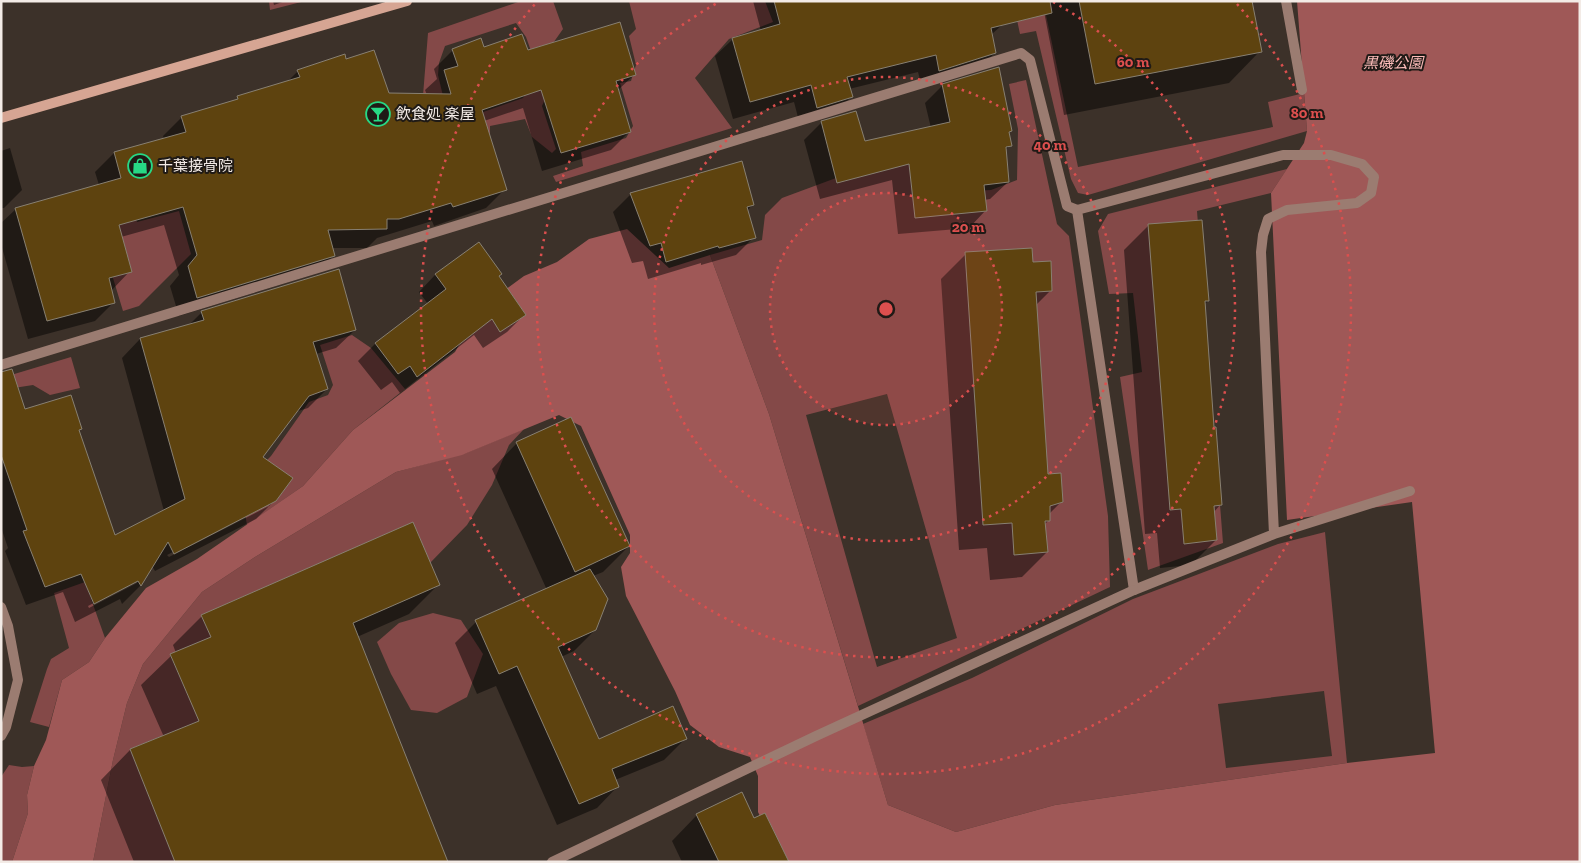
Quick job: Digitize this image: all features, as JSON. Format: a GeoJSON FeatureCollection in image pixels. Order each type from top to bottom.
{"type":"FeatureCollection","features":[{"type":"Feature","properties":{"kind":"street"},"geometry":{"type":"LineString","coordinates":[[1,118],[407,1]]}},
{"type":"Feature","properties":{"kind":"street"},"geometry":{"type":"LineString","coordinates":[[1286,1],[1302,90]]}},
{"type":"Feature","properties":{"kind":"street"},"geometry":{"type":"LineString","coordinates":[[1,366],[1021,53],[1030,60],[1067,206],[1077,210],[1283,156],[1331,155],[1362,164],[1374,177],[1371,193],[1357,203],[1287,210],[1268,219],[1263,235],[1261,252],[1274,534]]}},
{"type":"Feature","properties":{"kind":"street"},"geometry":{"type":"LineString","coordinates":[[1077,210],[1134,590]]}},
{"type":"Feature","properties":{"kind":"street"},"geometry":{"type":"LineString","coordinates":[[552,862],[825,732],[1134,590],[1274,534],[1410,491]]}},
{"type":"Feature","properties":{"kind":"street"},"geometry":{"type":"LineString","coordinates":[[1,607],[8,626],[18,680],[6,727],[1,736]]}},
{"type":"Feature","properties":{"kind":"shaded area"},"geometry":{"type":"Polygon","coordinates":[[[269,1],[305,1],[270,10],[269,1]]]}},
{"type":"Feature","properties":{"kind":"shaded area"},"geometry":{"type":"Polygon","coordinates":[[[521,1],[553,1],[563,29],[551,46],[547,94],[542,106],[556,149],[552,153],[532,137],[525,119],[490,126],[490,135],[458,121],[523,98],[529,88],[537,68],[526,37],[516,23],[445,46],[439,63],[438,75],[443,96],[418,158],[428,33],[521,1]]]}},
{"type":"Feature","properties":{"kind":"shaded area"},"geometry":{"type":"Polygon","coordinates":[[[629,1],[765,1],[773,22],[729,39],[695,78],[732,128],[556,182],[553,176],[583,166],[581,152],[626,138],[633,126],[620,83],[631,81],[636,65],[629,36],[636,29],[629,1]]]}},
{"type":"Feature","properties":{"kind":"shaded area"},"geometry":{"type":"Polygon","coordinates":[[[1013,1],[1046,15],[1078,167],[1273,127],[1268,102],[1304,93],[1307,131],[1088,195],[1078,193],[1071,179],[1036,31],[1020,34],[1013,1]]]}},
{"type":"Feature","properties":{"kind":"shaded area"},"geometry":{"type":"Polygon","coordinates":[[[1026,80],[1057,224],[1069,236],[1108,516],[1110,587],[858,706],[769,414],[710,255],[762,240],[765,215],[782,198],[863,168],[929,162],[954,192],[991,190],[1017,180],[1018,129],[1009,84],[1026,80]],[[887,394],[806,415],[877,667],[957,638],[887,394]]]}},
{"type":"Feature","properties":{"kind":"shaded area"},"geometry":{"type":"Polygon","coordinates":[[[1287,169],[1271,193],[1197,211],[1223,543],[1148,570],[1120,377],[1142,372],[1133,293],[1109,294],[1098,231],[1108,214],[1287,169]]]}},
{"type":"Feature","properties":{"kind":"shaded area"},"geometry":{"type":"Polygon","coordinates":[[[127,195],[137,222],[179,211],[191,254],[139,306],[123,311],[103,245],[106,202],[127,195]]]}},
{"type":"Feature","properties":{"kind":"shaded area"},"geometry":{"type":"Polygon","coordinates":[[[352,335],[371,348],[405,389],[353,430],[303,486],[247,525],[243,502],[256,471],[271,456],[309,402],[328,395],[333,385],[320,345],[352,335]]]}},
{"type":"Feature","properties":{"kind":"shaded area"},"geometry":{"type":"Polygon","coordinates":[[[71,357],[80,388],[50,395],[33,385],[1,390],[1,378],[71,357]]]}},
{"type":"Feature","properties":{"kind":"shaded area"},"geometry":{"type":"Polygon","coordinates":[[[524,429],[509,445],[492,485],[467,525],[430,563],[201,615],[211,637],[170,655],[188,696],[287,652],[235,706],[130,749],[175,862],[93,862],[113,760],[127,703],[143,664],[202,592],[255,557],[396,472],[466,453],[524,429]]]}},
{"type":"Feature","properties":{"kind":"shaded area"},"geometry":{"type":"Polygon","coordinates":[[[1325,532],[1347,763],[1055,805],[956,832],[888,805],[863,724],[972,678],[1133,599],[1278,544],[1325,532]],[[1324,691],[1218,704],[1226,768],[1332,756],[1324,691]]]}},
{"type":"Feature","properties":{"kind":"shaded area"},"geometry":{"type":"Polygon","coordinates":[[[85,582],[105,638],[89,662],[62,680],[49,727],[30,722],[51,659],[69,648],[54,593],[85,582]]]}},
{"type":"Feature","properties":{"kind":"shaded area"},"geometry":{"type":"Polygon","coordinates":[[[433,613],[461,620],[483,654],[467,697],[437,713],[411,710],[391,674],[377,642],[399,623],[433,613]]]}},
{"type":"Feature","properties":{"kind":"shaded area"},"geometry":{"type":"Polygon","coordinates":[[[9,765],[34,766],[27,795],[28,813],[12,862],[1,862],[1,777],[9,765]]]}},
{"type":"Feature","properties":{"kind":"green space","name":"黒磯公園"},"geometry":{"type":"Polygon","coordinates":[[[1297,1],[1580,1],[1580,862],[782,862],[758,812],[758,776],[750,757],[719,747],[690,725],[675,691],[626,596],[621,567],[630,553],[630,535],[581,426],[559,415],[462,455],[396,472],[255,557],[202,592],[143,664],[127,703],[113,760],[93,862],[12,862],[28,813],[27,795],[34,766],[46,740],[62,680],[89,662],[105,638],[146,588],[197,559],[303,486],[353,430],[455,352],[479,309],[524,276],[557,262],[589,239],[627,229],[669,268],[710,255],[769,414],[888,805],[956,832],[1055,805],[1347,763],[1435,753],[1412,502],[1287,520],[1271,193],[1304,143],[1307,131],[1297,1]]]}},
{"type":"Feature","properties":{"kind":"building"},"geometry":{"type":"Polygon","coordinates":[[[774,1],[1050,1],[1052,13],[991,28],[996,53],[939,71],[936,55],[847,77],[853,97],[817,108],[811,85],[750,102],[732,38],[780,24],[774,1]]]}},
{"type":"Feature","properties":{"kind":"building"},"geometry":{"type":"Polygon","coordinates":[[[1079,1],[1252,1],[1262,52],[1095,84],[1079,1]]]}},
{"type":"Feature","properties":{"kind":"building"},"geometry":{"type":"Polygon","coordinates":[[[620,22],[636,75],[616,81],[631,132],[561,153],[541,90],[482,110],[507,190],[453,207],[451,203],[399,219],[387,219],[387,229],[328,230],[335,256],[197,298],[188,266],[197,255],[183,207],[119,225],[132,272],[109,278],[115,303],[47,321],[15,208],[121,178],[114,152],[186,132],[181,116],[238,99],[237,96],[300,77],[297,70],[345,54],[346,59],[374,50],[389,93],[451,94],[444,70],[458,66],[452,49],[481,38],[484,47],[522,34],[528,50],[620,22]]]}},
{"type":"Feature","properties":{"kind":"building"},"geometry":{"type":"Polygon","coordinates":[[[999,67],[1012,131],[1009,132],[1012,146],[1006,147],[1009,182],[984,185],[987,211],[915,218],[909,164],[837,183],[821,121],[856,111],[865,141],[950,122],[942,84],[999,67]]]}},
{"type":"Feature","properties":{"kind":"building"},"geometry":{"type":"Polygon","coordinates":[[[742,161],[754,205],[747,207],[756,238],[719,248],[718,246],[666,262],[661,243],[650,246],[630,193],[742,161]]]}},
{"type":"Feature","properties":{"kind":"building"},"geometry":{"type":"Polygon","coordinates":[[[1202,220],[1209,301],[1205,301],[1222,505],[1214,506],[1217,540],[1184,544],[1181,509],[1170,510],[1148,224],[1202,220]]]}},
{"type":"Feature","properties":{"kind":"building"},"geometry":{"type":"Polygon","coordinates":[[[479,242],[502,274],[499,276],[526,315],[500,332],[492,319],[417,377],[410,366],[398,374],[375,343],[446,289],[435,274],[479,242]]]}},
{"type":"Feature","properties":{"kind":"building"},"geometry":{"type":"Polygon","coordinates":[[[1032,248],[1033,262],[1051,261],[1052,291],[1036,292],[1048,474],[1061,473],[1063,502],[1050,506],[1050,521],[1045,521],[1048,552],[1014,555],[1012,523],[983,525],[965,252],[1032,248]]]}},
{"type":"Feature","properties":{"kind":"building"},"geometry":{"type":"Polygon","coordinates":[[[339,269],[356,330],[313,342],[328,389],[309,396],[263,457],[293,478],[276,501],[174,554],[168,542],[141,586],[138,581],[94,604],[81,574],[45,587],[23,531],[27,530],[1,455],[1,372],[12,369],[25,409],[71,395],[82,429],[79,430],[115,535],[185,499],[140,338],[204,320],[201,311],[339,269]]]}},
{"type":"Feature","properties":{"kind":"building"},"geometry":{"type":"Polygon","coordinates":[[[571,417],[630,546],[575,572],[516,442],[571,417]]]}},
{"type":"Feature","properties":{"kind":"building"},"geometry":{"type":"Polygon","coordinates":[[[413,522],[440,585],[353,623],[448,862],[175,862],[130,749],[199,721],[170,654],[211,637],[201,615],[413,522]]]}},
{"type":"Feature","properties":{"kind":"building"},"geometry":{"type":"Polygon","coordinates":[[[590,569],[608,599],[596,630],[558,647],[599,739],[673,706],[687,739],[612,769],[619,787],[579,804],[517,666],[499,674],[475,620],[590,569]]]}},
{"type":"Feature","properties":{"kind":"building"},"geometry":{"type":"Polygon","coordinates":[[[742,792],[754,818],[765,813],[789,862],[719,862],[696,814],[742,792]]]}},
{"type":"Feature","properties":{"kind":"place","name":"飲食処 楽屋"},"geometry":{"type":"Point","coordinates":[378,114]}},
{"type":"Feature","properties":{"kind":"place","name":"千葉接骨院"},"geometry":{"type":"Point","coordinates":[140,166]}}]}
